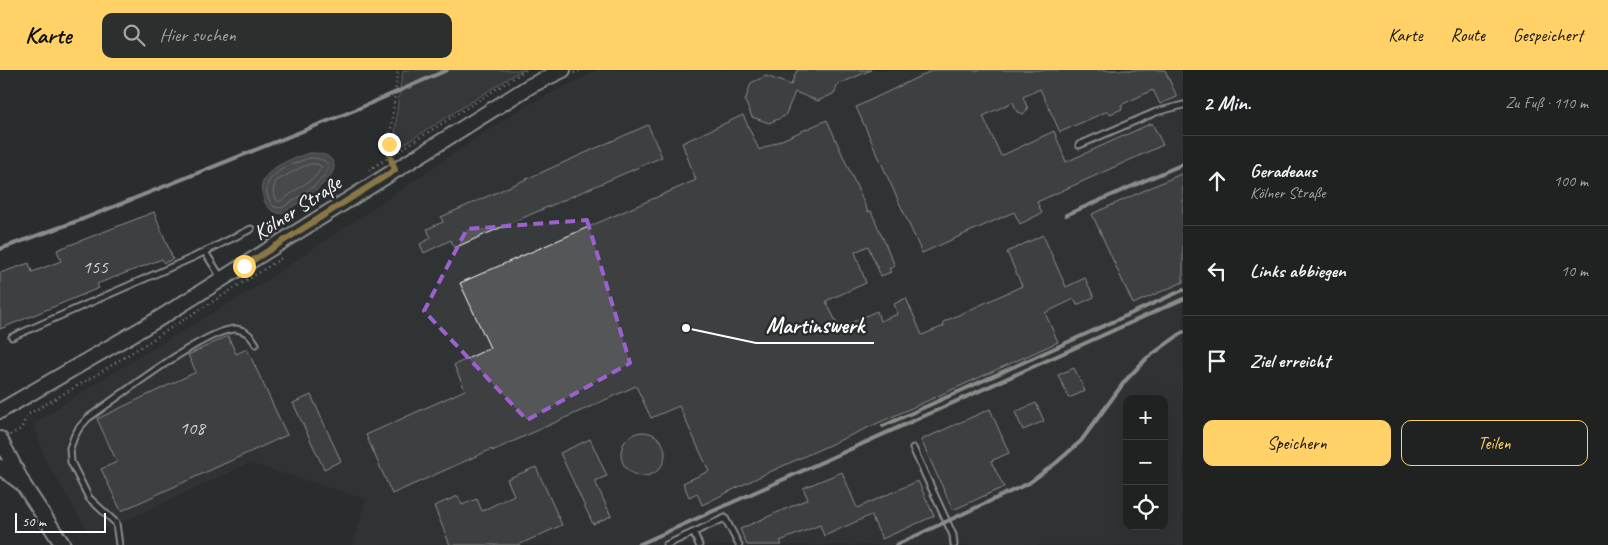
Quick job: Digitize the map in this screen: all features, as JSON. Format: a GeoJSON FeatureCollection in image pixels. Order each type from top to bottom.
{"type":"FeatureCollection","features":[{"type":"Feature","properties":{"kind":"main road","name":"Kölner Straße"},"geometry":{"type":"LineString","coordinates":[[0,411],[222,280],[530,86],[563,70]]}},
{"type":"Feature","properties":{"kind":"main road"},"geometry":{"type":"LineString","coordinates":[[0,439],[24,486],[63,545]]}},
{"type":"Feature","properties":{"kind":"main road"},"geometry":{"type":"LineString","coordinates":[[0,467],[24,486]]}},
{"type":"Feature","properties":{"kind":"lane"},"geometry":{"type":"LineString","coordinates":[[1079,145],[1156,112],[1183,105]]}},
{"type":"Feature","properties":{"kind":"lane"},"geometry":{"type":"LineString","coordinates":[[12,337],[205,252],[251,229]]}},
{"type":"Feature","properties":{"kind":"lane"},"geometry":{"type":"LineString","coordinates":[[205,252],[222,280]]}},
{"type":"Feature","properties":{"kind":"lane"},"geometry":{"type":"LineString","coordinates":[[119,545],[116,523],[89,498],[71,462],[70,448],[79,428],[88,418],[187,349],[224,331],[236,329],[246,332],[256,344]]}},
{"type":"Feature","properties":{"kind":"lane"},"geometry":{"type":"LineString","coordinates":[[912,448],[953,535],[954,545]]}},
{"type":"Feature","properties":{"kind":"lane"},"geometry":{"type":"LineString","coordinates":[[666,545],[725,518],[740,545]]}},
{"type":"Feature","properties":{"kind":"lane"},"geometry":{"type":"LineString","coordinates":[[694,533],[699,545]]}},
{"type":"Feature","properties":{"kind":"path"},"geometry":{"type":"LineString","coordinates":[[395,170],[390,156],[389,144],[398,70]]}},
{"type":"Feature","properties":{"kind":"highlighted area"},"geometry":{"type":"Polygon","coordinates":[[[587,220],[630,363],[527,420],[424,311],[467,229],[587,220]]]}},
{"type":"Feature","properties":{"kind":"shaded area"},"geometry":{"type":"Polygon","coordinates":[[[524,70],[395,150],[398,101],[403,71],[524,70]]]}},
{"type":"Feature","properties":{"kind":"shaded area"},"geometry":{"type":"Polygon","coordinates":[[[597,70],[1183,70],[1183,545],[353,545],[366,499],[249,463],[134,517],[90,534],[45,459],[34,423],[116,371],[261,284],[517,111],[597,70]]]}},
{"type":"Feature","properties":{"kind":"water"},"geometry":{"type":"Polygon","coordinates":[[[309,153],[322,154],[331,159],[334,168],[330,176],[315,191],[282,214],[272,210],[267,206],[263,197],[262,188],[264,180],[269,173],[284,163],[309,153]]]}},
{"type":"Feature","properties":{"kind":"building"},"geometry":{"type":"Polygon","coordinates":[[[797,70],[871,70],[837,85],[835,93],[818,101],[795,92],[785,116],[769,123],[752,117],[745,101],[751,83],[766,76],[791,85],[797,70]]]}},
{"type":"Feature","properties":{"kind":"building"},"geometry":{"type":"Polygon","coordinates":[[[933,70],[1165,70],[1177,97],[1160,104],[1153,90],[1121,105],[1122,109],[1110,114],[1108,111],[1060,132],[1040,89],[1023,97],[1028,109],[1024,114],[1017,112],[1013,102],[983,116],[1001,156],[1054,131],[1066,162],[1152,123],[1163,145],[1037,202],[1042,213],[1020,224],[1014,212],[922,253],[856,107],[933,70]]]}},
{"type":"Feature","properties":{"kind":"building"},"geometry":{"type":"Polygon","coordinates":[[[743,115],[759,150],[827,120],[868,212],[871,211],[895,266],[889,269],[891,272],[881,276],[868,246],[855,252],[866,283],[826,301],[839,328],[877,311],[880,321],[898,314],[894,304],[906,298],[922,335],[944,326],[943,322],[1022,286],[1007,252],[1043,235],[1066,287],[1085,278],[1094,297],[1077,305],[1074,299],[1045,313],[1058,342],[765,474],[702,505],[697,493],[689,497],[683,483],[709,471],[679,406],[651,418],[636,386],[392,494],[366,435],[465,390],[454,365],[490,348],[460,283],[696,180],[682,143],[743,115]]]}},
{"type":"Feature","properties":{"kind":"building"},"geometry":{"type":"Polygon","coordinates":[[[648,125],[662,157],[454,248],[451,240],[424,253],[420,244],[431,238],[427,229],[443,222],[441,217],[648,125]]]}},
{"type":"Feature","properties":{"kind":"building"},"geometry":{"type":"Polygon","coordinates":[[[1183,173],[1183,282],[1133,304],[1092,214],[1183,173]]]}},
{"type":"Feature","properties":{"kind":"building"},"geometry":{"type":"Polygon","coordinates":[[[154,212],[173,259],[164,263],[162,259],[97,284],[99,288],[0,329],[0,273],[29,263],[32,272],[61,261],[57,250],[154,212]]]}},
{"type":"Feature","properties":{"kind":"building"},"geometry":{"type":"Polygon","coordinates":[[[228,336],[236,354],[247,349],[287,435],[121,511],[101,469],[117,462],[97,419],[196,372],[188,355],[228,336]]]}},
{"type":"Feature","properties":{"kind":"building"},"geometry":{"type":"Polygon","coordinates":[[[1074,368],[1085,391],[1069,398],[1058,375],[1074,368]]]}},
{"type":"Feature","properties":{"kind":"building"},"geometry":{"type":"Polygon","coordinates":[[[311,395],[341,461],[324,469],[293,403],[311,395]]]}},
{"type":"Feature","properties":{"kind":"building"},"geometry":{"type":"Polygon","coordinates":[[[1036,403],[1044,421],[1023,430],[1015,412],[1036,403]]]}},
{"type":"Feature","properties":{"kind":"building"},"geometry":{"type":"Polygon","coordinates":[[[990,409],[1009,453],[991,461],[1004,487],[953,510],[921,440],[990,409]]]}},
{"type":"Feature","properties":{"kind":"building"},"geometry":{"type":"Polygon","coordinates":[[[643,432],[655,436],[661,442],[665,454],[661,466],[655,472],[643,476],[631,472],[625,466],[621,454],[625,442],[631,436],[643,432]]]}},
{"type":"Feature","properties":{"kind":"building"},"geometry":{"type":"Polygon","coordinates":[[[590,439],[607,476],[595,481],[611,516],[593,524],[560,453],[590,439]]]}},
{"type":"Feature","properties":{"kind":"building"},"geometry":{"type":"Polygon","coordinates":[[[536,467],[562,525],[518,545],[450,545],[434,506],[458,496],[462,505],[477,499],[482,511],[514,495],[507,479],[536,467]]]}},
{"type":"Feature","properties":{"kind":"building"},"geometry":{"type":"Polygon","coordinates":[[[842,472],[857,508],[918,481],[934,516],[882,539],[871,515],[824,536],[820,525],[780,541],[782,545],[747,545],[740,529],[808,499],[803,488],[842,472]]]}},
{"type":"Feature","properties":{"kind":"railway"},"geometry":{"type":"LineString","coordinates":[[0,249],[83,219],[355,110],[447,70]]}},
{"type":"Feature","properties":{"kind":"railway"},"geometry":{"type":"LineString","coordinates":[[1066,215],[1183,164]]}},
{"type":"Feature","properties":{"kind":"railway"},"geometry":{"type":"LineString","coordinates":[[883,426],[1183,290]]}},
{"type":"Feature","properties":{"kind":"railway"},"geometry":{"type":"LineString","coordinates":[[638,545],[1183,299]]}},
{"type":"Feature","properties":{"kind":"railway"},"geometry":{"type":"LineString","coordinates":[[896,545],[1029,483],[1056,463],[1081,441],[1125,381],[1147,358],[1183,332]]}},
{"type":"Feature","properties":{"kind":"place","name":"Martinswerk"},"geometry":{"type":"Point","coordinates":[686,328]}},
{"type":"Feature","properties":{"kind":"route"},"geometry":{"type":"LineString","coordinates":[[244,266],[326,212],[395,170],[390,156],[389,144]]}}]}
